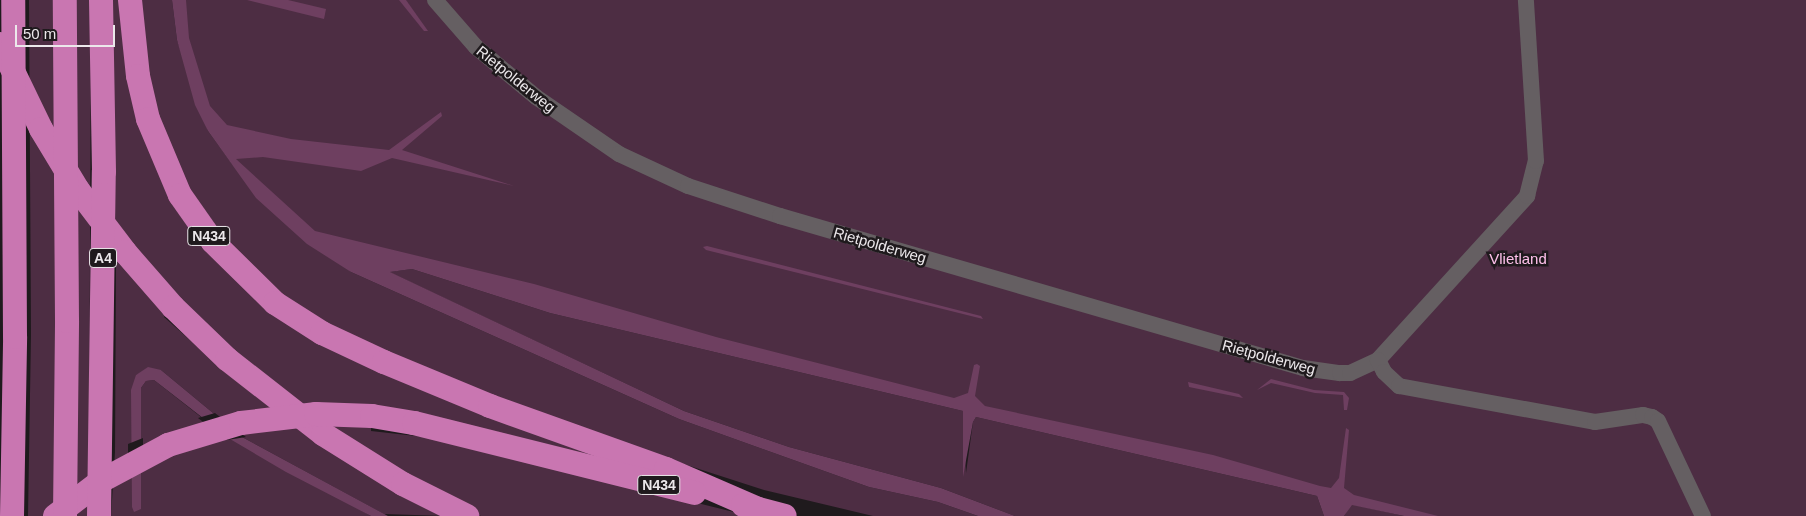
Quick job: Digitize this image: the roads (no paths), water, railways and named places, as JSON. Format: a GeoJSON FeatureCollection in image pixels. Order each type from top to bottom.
{"type":"FeatureCollection","features":[{"type":"Feature","properties":{"kind":"highway"},"geometry":{"type":"LineString","coordinates":[[12,516],[15,337],[13,0]]}},
{"type":"Feature","properties":{"kind":"highway","name":"A4"},"geometry":{"type":"LineString","coordinates":[[65,0],[68,321],[65,516]]}},
{"type":"Feature","properties":{"kind":"highway","name":"A4"},"geometry":{"type":"LineString","coordinates":[[99,516],[104,172],[101,0]]}},
{"type":"Feature","properties":{"kind":"highway","name":"N434"},"geometry":{"type":"LineString","coordinates":[[130,0],[138,76],[148,119],[180,195],[213,242],[275,303],[322,333],[384,362],[490,406],[666,469],[758,509]]}},
{"type":"Feature","properties":{"kind":"highway"},"geometry":{"type":"LineString","coordinates":[[0,44],[37,120],[78,190],[125,252],[173,307],[227,359],[323,434],[403,484],[467,516]]}},
{"type":"Feature","properties":{"kind":"highway","name":"N434"},"geometry":{"type":"LineString","coordinates":[[55,516],[122,468],[168,445],[216,429],[292,416],[372,416],[459,434],[785,516]]}},
{"type":"Feature","properties":{"kind":"street","name":"Rietpolderweg"},"geometry":{"type":"LineString","coordinates":[[435,0],[476,48],[536,97],[619,154],[688,186],[780,216],[1303,368],[1350,373],[1378,360],[1527,196],[1536,161],[1526,0]]}},
{"type":"Feature","properties":{"kind":"street"},"geometry":{"type":"LineString","coordinates":[[1378,360],[1384,372],[1399,386],[1595,422],[1643,415],[1652,417],[1658,421],[1703,516]]}},
{"type":"Feature","properties":{"kind":"park label","name":"Vlietland"},"geometry":{"type":"Point","coordinates":[1518,259]}}]}
